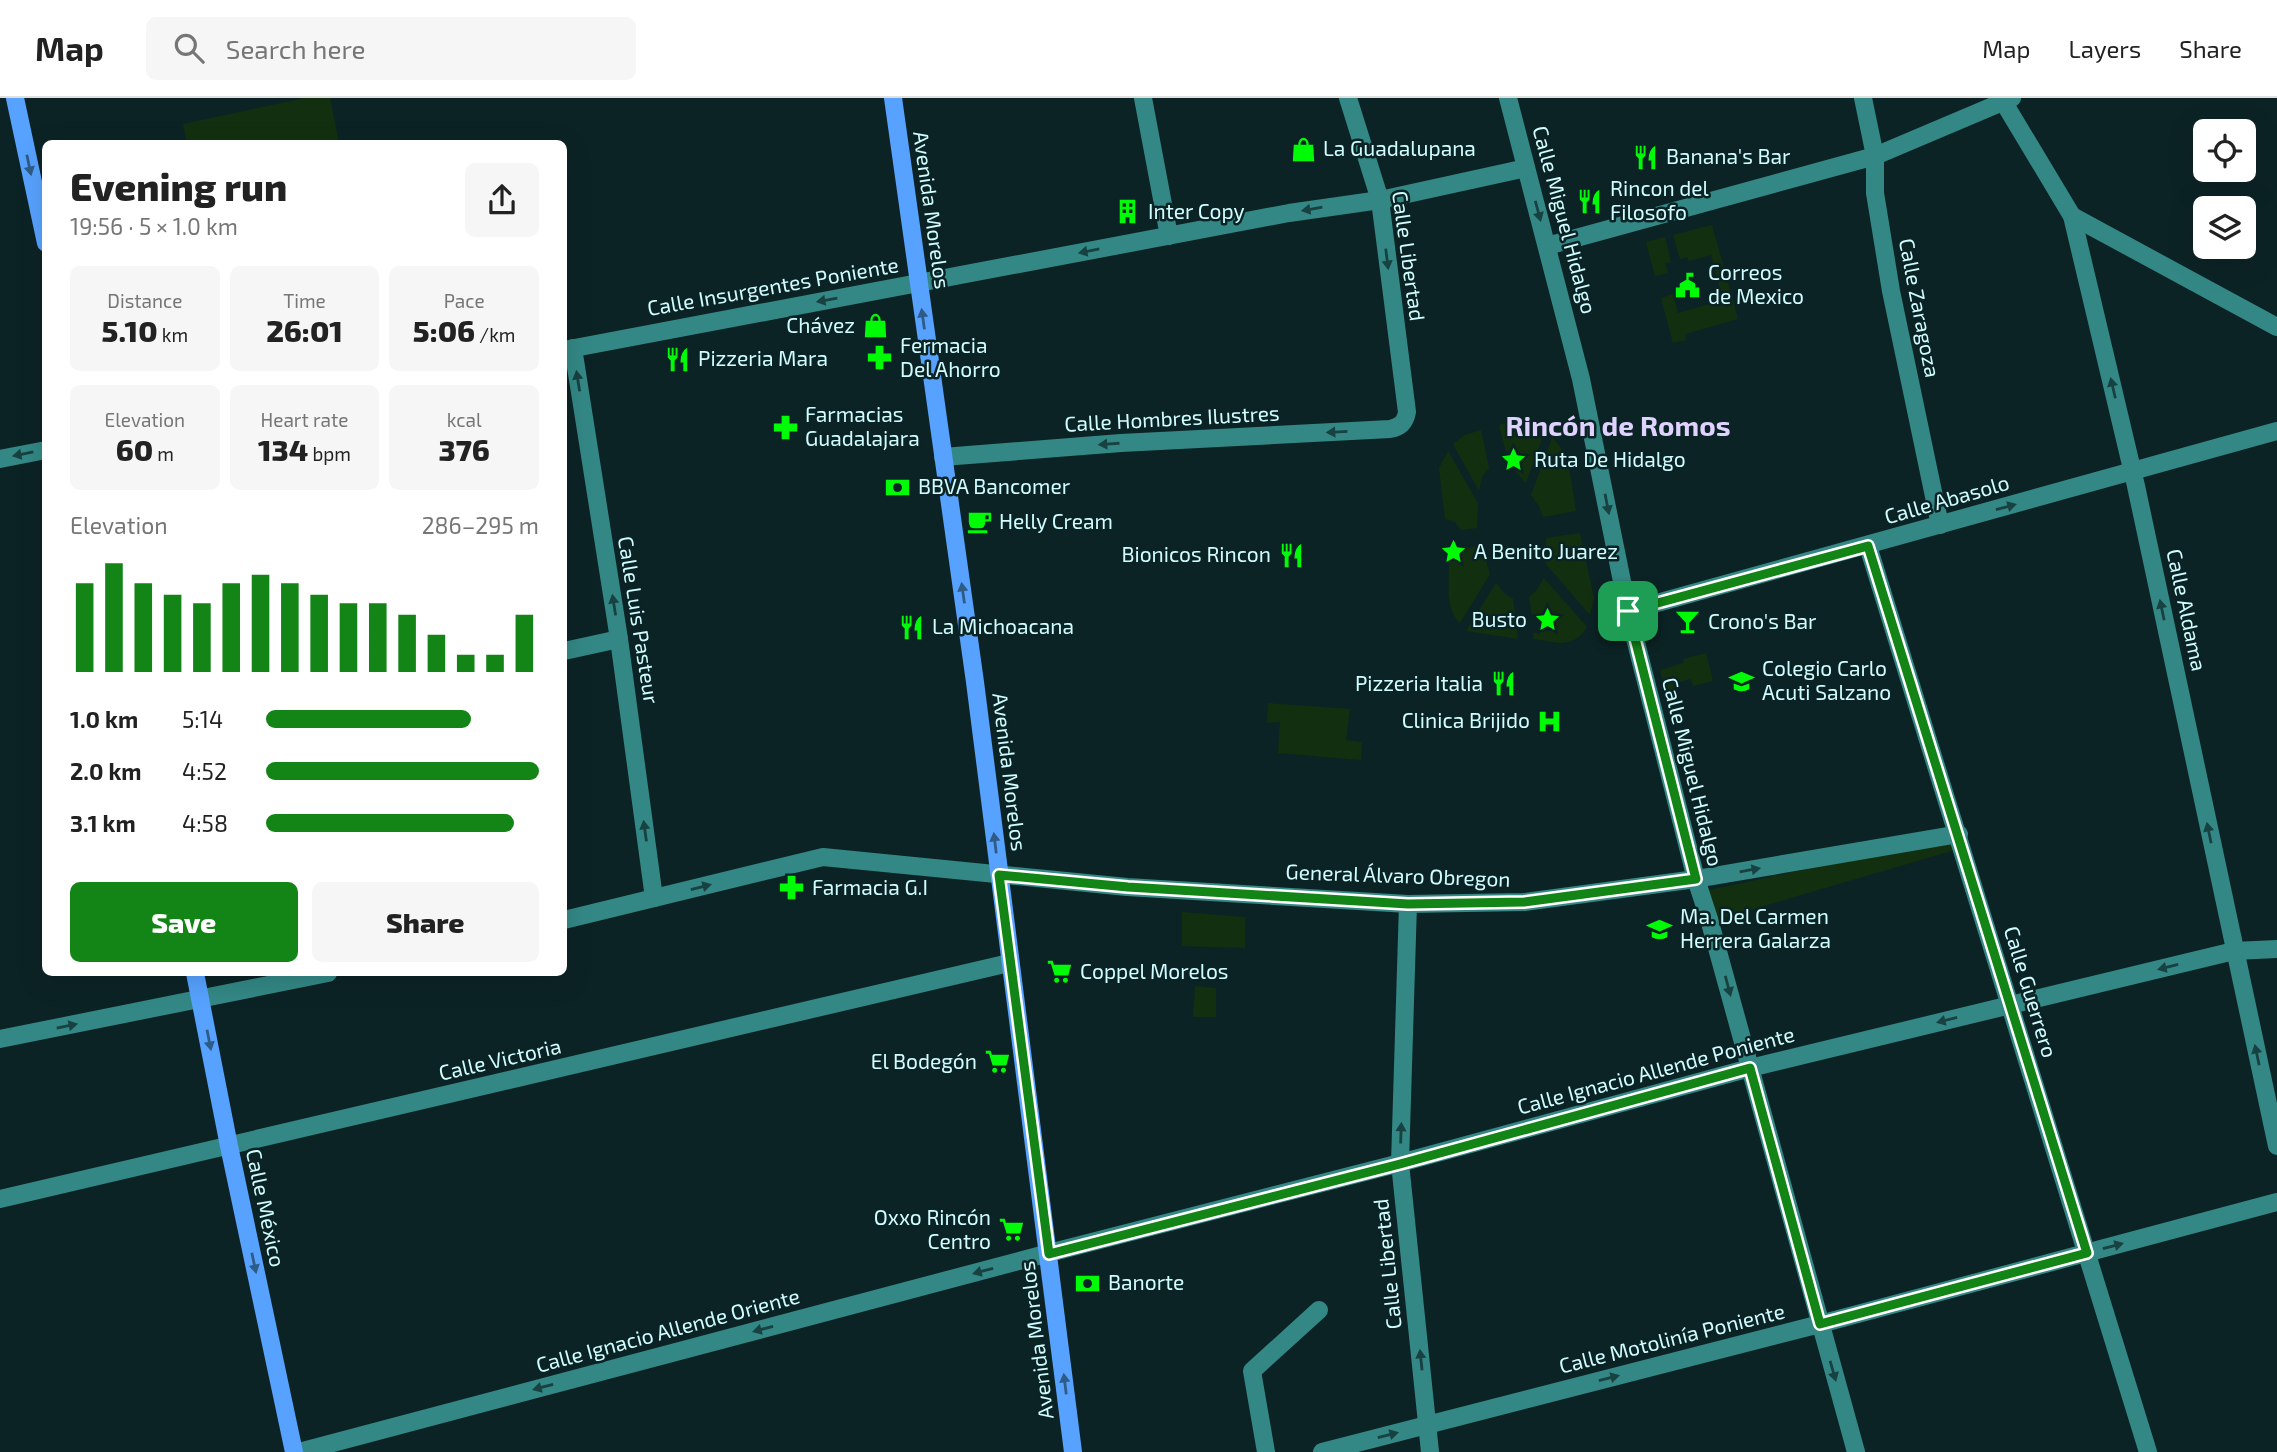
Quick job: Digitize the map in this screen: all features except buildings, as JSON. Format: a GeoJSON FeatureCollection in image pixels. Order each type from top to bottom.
{"type":"FeatureCollection","features":[{"type":"Feature","properties":{"kind":"main road"},"geometry":{"type":"LineString","coordinates":[[15,98],[42,224]]}},
{"type":"Feature","properties":{"kind":"main road","name":"Avenida Morelos"},"geometry":{"type":"LineString","coordinates":[[893,98],[975,682],[1073,1452]]}},
{"type":"Feature","properties":{"kind":"main road","name":"Calle México"},"geometry":{"type":"LineString","coordinates":[[196,976],[229,1146],[297,1452]]}},
{"type":"Feature","properties":{"kind":"street"},"geometry":{"type":"LineString","coordinates":[[1143,98],[1169,236]]}},
{"type":"Feature","properties":{"kind":"street","name":"Calle Libertad"},"geometry":{"type":"LineString","coordinates":[[1348,98],[1380,200],[1407,412],[1403,423]]}},
{"type":"Feature","properties":{"kind":"street","name":"Calle Miguel Hidalgo"},"geometry":{"type":"LineString","coordinates":[[1508,98],[1581,379],[1628,611],[1696,879],[1856,1452]]}},
{"type":"Feature","properties":{"kind":"street","name":"Calle Zaragoza"},"geometry":{"type":"LineString","coordinates":[[1863,98],[1875,156],[1875,193],[1885,255],[1940,525]]}},
{"type":"Feature","properties":{"kind":"street"},"geometry":{"type":"LineString","coordinates":[[1547,246],[1875,156],[2007,100]]}},
{"type":"Feature","properties":{"kind":"street","name":"Calle Aldama"},"geometry":{"type":"LineString","coordinates":[[2007,100],[2072,216],[2133,472],[2277,1146]]}},
{"type":"Feature","properties":{"kind":"street","name":"Calle Insurgentes Poniente"},"geometry":{"type":"LineString","coordinates":[[568,349],[1323,207],[1380,200],[1527,168]]}},
{"type":"Feature","properties":{"kind":"street"},"geometry":{"type":"LineString","coordinates":[[2072,216],[2277,327]]}},
{"type":"Feature","properties":{"kind":"street","name":"Calle Luis Pasteur"},"geometry":{"type":"LineString","coordinates":[[568,349],[619,639],[654,898]]}},
{"type":"Feature","properties":{"kind":"street","name":"Calle Hombres Ilustres"},"geometry":{"type":"LineString","coordinates":[[943,457],[1121,443],[1390,429],[1398,428],[1403,423]]}},
{"type":"Feature","properties":{"kind":"street","name":"Calle Abasolo"},"geometry":{"type":"LineString","coordinates":[[1628,611],[2277,431]]}},
{"type":"Feature","properties":{"kind":"street"},"geometry":{"type":"LineString","coordinates":[[0,459],[42,451]]}},
{"type":"Feature","properties":{"kind":"street","name":"Calle Guerrero"},"geometry":{"type":"LineString","coordinates":[[1868,546],[2148,1452]]}},
{"type":"Feature","properties":{"kind":"street"},"geometry":{"type":"LineString","coordinates":[[567,650],[619,639]]}},
{"type":"Feature","properties":{"kind":"street","name":"General Álvaro Obregon"},"geometry":{"type":"LineString","coordinates":[[567,919],[822,858],[846,858],[1128,887],[1408,904],[1524,902],[1696,879],[1959,834]]}},
{"type":"Feature","properties":{"kind":"street","name":"Calle Libertad"},"geometry":{"type":"LineString","coordinates":[[1408,904],[1400,1164],[1430,1452]]}},
{"type":"Feature","properties":{"kind":"street","name":"Calle Ignacio Allende Poniente"},"geometry":{"type":"LineString","coordinates":[[1049,1254],[1400,1164],[1750,1068],[2234,951],[2277,949]]}},
{"type":"Feature","properties":{"kind":"street","name":"Calle Victoria"},"geometry":{"type":"LineString","coordinates":[[0,1199],[1009,963]]}},
{"type":"Feature","properties":{"kind":"street"},"geometry":{"type":"LineString","coordinates":[[0,1039],[314,976]]}},
{"type":"Feature","properties":{"kind":"street","name":"Calle Motolinía Poniente"},"geometry":{"type":"LineString","coordinates":[[1322,1452],[1820,1324],[2277,1202]]}},
{"type":"Feature","properties":{"kind":"street","name":"Calle Ignacio Allende Oriente"},"geometry":{"type":"LineString","coordinates":[[297,1452],[1049,1254]]}},
{"type":"Feature","properties":{"kind":"street"},"geometry":{"type":"LineString","coordinates":[[1266,1452],[1252,1371],[1319,1310]]}},
{"type":"Feature","properties":{"kind":"green space"},"geometry":{"type":"Polygon","coordinates":[[[305,98],[330,98],[338,140],[186,140],[183,124],[305,98]]]}},
{"type":"Feature","properties":{"kind":"green space"},"geometry":{"type":"Polygon","coordinates":[[[1712,225],[1738,319],[1685,334],[1686,340],[1673,343],[1661,298],[1673,294],[1678,313],[1723,300],[1711,255],[1689,261],[1687,257],[1680,259],[1673,235],[1712,225]]]}},
{"type":"Feature","properties":{"kind":"green space"},"geometry":{"type":"Polygon","coordinates":[[[1665,237],[1671,262],[1665,263],[1668,273],[1655,276],[1646,242],[1665,237]]]}},
{"type":"Feature","properties":{"kind":"green space"},"geometry":{"type":"Polygon","coordinates":[[[1514,421],[1535,423],[1545,430],[1526,483],[1514,468],[1521,467],[1518,450],[1506,452],[1499,425],[1514,421]]]}},
{"type":"Feature","properties":{"kind":"green space"},"geometry":{"type":"Polygon","coordinates":[[[1481,430],[1489,468],[1482,477],[1479,491],[1453,444],[1465,435],[1481,430]]]}},
{"type":"Feature","properties":{"kind":"green space"},"geometry":{"type":"Polygon","coordinates":[[[1552,438],[1567,462],[1576,511],[1543,517],[1531,495],[1552,438]]]}},
{"type":"Feature","properties":{"kind":"green space"},"geometry":{"type":"Polygon","coordinates":[[[1448,451],[1478,503],[1477,528],[1461,530],[1455,522],[1445,519],[1439,468],[1448,451]]]}},
{"type":"Feature","properties":{"kind":"green space"},"geometry":{"type":"Polygon","coordinates":[[[1580,533],[1594,598],[1590,615],[1546,564],[1546,538],[1580,533]]]}},
{"type":"Feature","properties":{"kind":"green space"},"geometry":{"type":"Polygon","coordinates":[[[1481,545],[1490,574],[1460,623],[1450,603],[1449,562],[1461,555],[1462,549],[1481,545]]]}},
{"type":"Feature","properties":{"kind":"green space"},"geometry":{"type":"Polygon","coordinates":[[[1544,578],[1587,627],[1570,642],[1534,639],[1533,633],[1556,630],[1553,614],[1532,617],[1529,597],[1544,578]]]}},
{"type":"Feature","properties":{"kind":"green space"},"geometry":{"type":"Polygon","coordinates":[[[1496,583],[1513,599],[1518,639],[1466,631],[1496,583]]]}},
{"type":"Feature","properties":{"kind":"green space"},"geometry":{"type":"Polygon","coordinates":[[[1706,653],[1713,681],[1693,686],[1691,679],[1673,684],[1674,690],[1665,693],[1660,670],[1684,663],[1683,659],[1706,653]]]}},
{"type":"Feature","properties":{"kind":"green space"},"geometry":{"type":"Polygon","coordinates":[[[1268,703],[1350,709],[1346,740],[1362,742],[1361,760],[1278,753],[1280,722],[1267,723],[1268,703]]]}},
{"type":"Feature","properties":{"kind":"green space"},"geometry":{"type":"Polygon","coordinates":[[[1951,838],[1955,850],[1716,920],[1709,890],[1951,838]]]}},
{"type":"Feature","properties":{"kind":"green space"},"geometry":{"type":"Polygon","coordinates":[[[1182,912],[1245,917],[1245,948],[1182,946],[1182,912]]]}},
{"type":"Feature","properties":{"kind":"green space"},"geometry":{"type":"Polygon","coordinates":[[[1195,986],[1216,988],[1216,1017],[1193,1017],[1195,986]]]}},
{"type":"Feature","properties":{"kind":"place","name":"La Guadalupana"},"geometry":{"type":"Point","coordinates":[1303,149]}},
{"type":"Feature","properties":{"kind":"place","name":"Banana's Bar"},"geometry":{"type":"Point","coordinates":[1646,157]}},
{"type":"Feature","properties":{"kind":"place","name":"Rincon del Filosofo"},"geometry":{"type":"Point","coordinates":[1590,201]}},
{"type":"Feature","properties":{"kind":"place","name":"Inter Copy"},"geometry":{"type":"Point","coordinates":[1128,212]}},
{"type":"Feature","properties":{"kind":"place","name":"Correos de Mexico"},"geometry":{"type":"Point","coordinates":[1688,285]}},
{"type":"Feature","properties":{"kind":"place","name":"Chávez"},"geometry":{"type":"Point","coordinates":[875,326]}},
{"type":"Feature","properties":{"kind":"place","name":"Fermacia Del Ahorro"},"geometry":{"type":"Point","coordinates":[880,358]}},
{"type":"Feature","properties":{"kind":"place","name":"Pizzeria Mara"},"geometry":{"type":"Point","coordinates":[678,359]}},
{"type":"Feature","properties":{"kind":"place","name":"Farmacias Guadalajara"},"geometry":{"type":"Point","coordinates":[785,427]}},
{"type":"Feature","properties":{"kind":"place","name":"Ruta De Hidalgo"},"geometry":{"type":"Point","coordinates":[1514,460]}},
{"type":"Feature","properties":{"kind":"place","name":"BBVA Bancomer"},"geometry":{"type":"Point","coordinates":[898,487]}},
{"type":"Feature","properties":{"kind":"place","name":"Helly Cream"},"geometry":{"type":"Point","coordinates":[979,522]}},
{"type":"Feature","properties":{"kind":"place","name":"A Benito Juarez"},"geometry":{"type":"Point","coordinates":[1454,552]}},
{"type":"Feature","properties":{"kind":"place","name":"Bionicos Rincon"},"geometry":{"type":"Point","coordinates":[1291,555]}},
{"type":"Feature","properties":{"kind":"place","name":"Busto"},"geometry":{"type":"Point","coordinates":[1547,620]}},
{"type":"Feature","properties":{"kind":"place","name":"Crono's Bar"},"geometry":{"type":"Point","coordinates":[1688,622]}},
{"type":"Feature","properties":{"kind":"place","name":"La Michoacana"},"geometry":{"type":"Point","coordinates":[912,627]}},
{"type":"Feature","properties":{"kind":"place","name":"Colegio Carlo Acuti Salzano"},"geometry":{"type":"Point","coordinates":[1742,681]}},
{"type":"Feature","properties":{"kind":"place","name":"Pizzeria Italia"},"geometry":{"type":"Point","coordinates":[1503,684]}},
{"type":"Feature","properties":{"kind":"place","name":"Clinica Brijido"},"geometry":{"type":"Point","coordinates":[1550,721]}},
{"type":"Feature","properties":{"kind":"place","name":"Farmacia G.I"},"geometry":{"type":"Point","coordinates":[792,888]}},
{"type":"Feature","properties":{"kind":"place","name":"Ma. Del Carmen Herrera Galarza"},"geometry":{"type":"Point","coordinates":[1660,929]}},
{"type":"Feature","properties":{"kind":"place","name":"Coppel Morelos"},"geometry":{"type":"Point","coordinates":[1060,972]}},
{"type":"Feature","properties":{"kind":"place","name":"El Bodegón"},"geometry":{"type":"Point","coordinates":[997,1062]}},
{"type":"Feature","properties":{"kind":"place","name":"Oxxo Rincón Centro"},"geometry":{"type":"Point","coordinates":[1011,1230]}},
{"type":"Feature","properties":{"kind":"place","name":"Banorte"},"geometry":{"type":"Point","coordinates":[1088,1283]}},
{"type":"Feature","properties":{"kind":"district","name":"Rincón de Romos"},"geometry":{"type":"Point","coordinates":[1618,426]}},
{"type":"Feature","properties":{"kind":"route"},"geometry":{"type":"LineString","coordinates":[[1868,546],[2087,1253],[1820,1324],[1750,1068],[1400,1164],[1049,1254],[999,875],[1128,887],[1408,904],[1524,902],[1696,879],[1628,611],[1868,546]]}}]}
